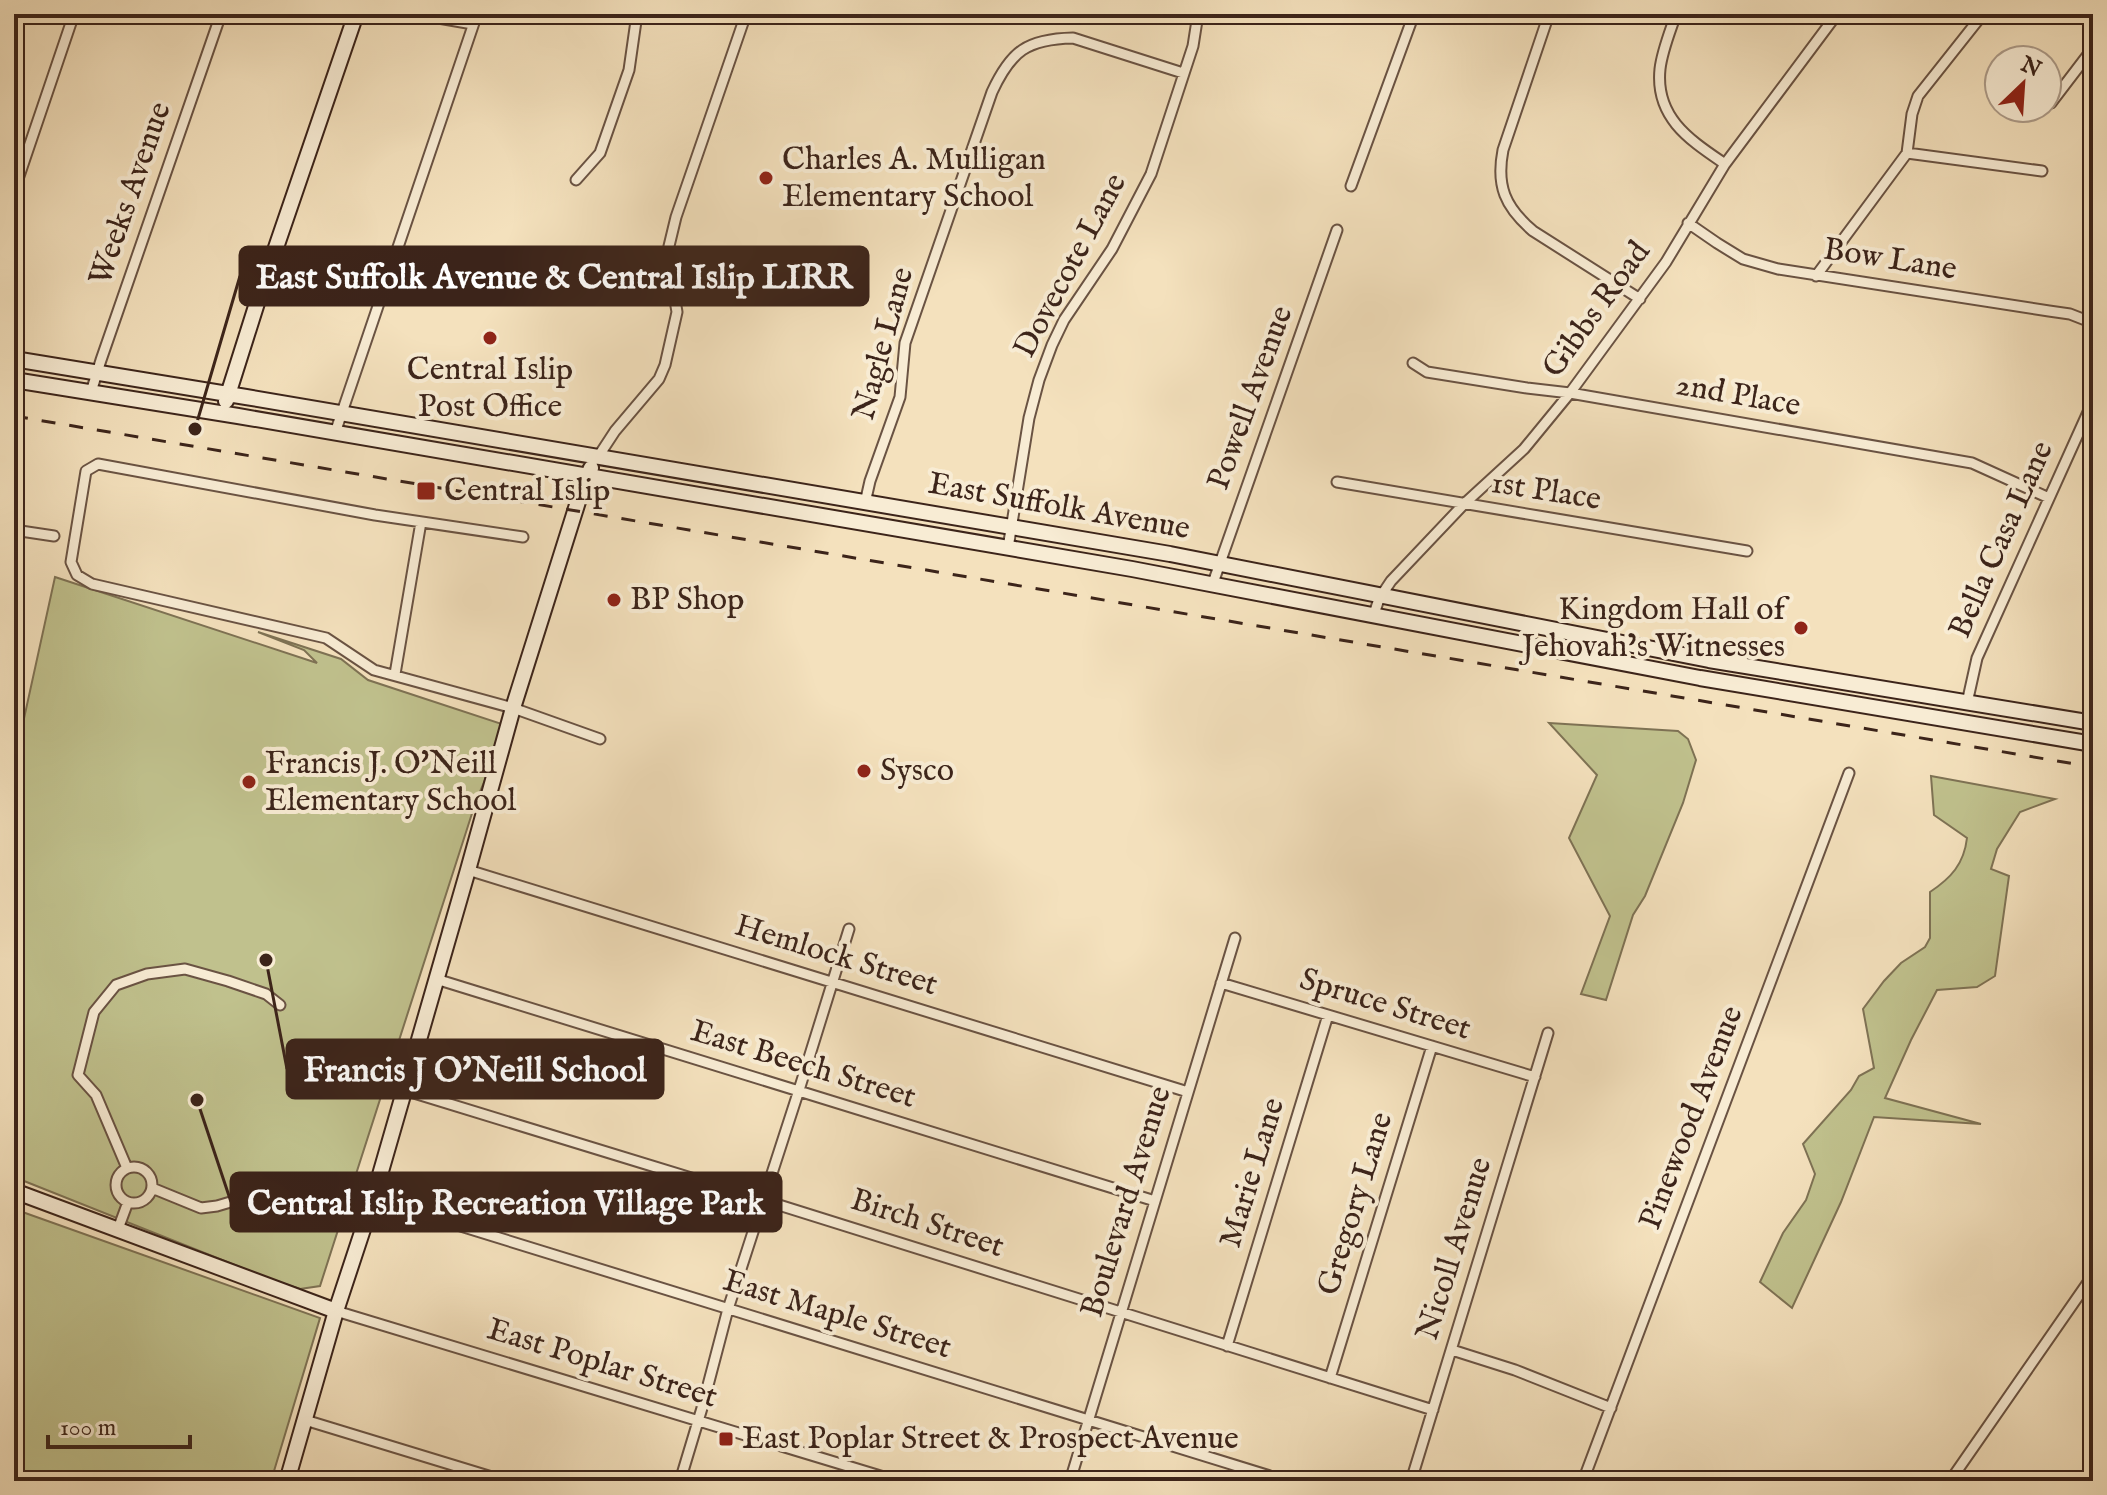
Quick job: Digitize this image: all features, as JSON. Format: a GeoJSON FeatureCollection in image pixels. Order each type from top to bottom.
{"type":"FeatureCollection","features":[{"type":"Feature","properties":{"kind":"main road"},"geometry":{"type":"LineString","coordinates":[[223,414],[257,303],[356,14]]}},
{"type":"Feature","properties":{"kind":"main road","name":"East Suffolk Avenue"},"geometry":{"type":"LineString","coordinates":[[14,359],[1220,563],[1709,660],[2093,723]]}},
{"type":"Feature","properties":{"kind":"main road","name":"East Suffolk Avenue"},"geometry":{"type":"LineString","coordinates":[[14,380],[1213,583],[1738,685],[2093,744]]}},
{"type":"Feature","properties":{"kind":"main road"},"geometry":{"type":"LineString","coordinates":[[287,1481],[336,1311],[373,1199],[513,708],[587,476],[598,457]]}},
{"type":"Feature","properties":{"kind":"main road"},"geometry":{"type":"LineString","coordinates":[[14,1191],[336,1311]]}},
{"type":"Feature","properties":{"kind":"street"},"geometry":{"type":"LineString","coordinates":[[14,191],[74,14]]}},
{"type":"Feature","properties":{"kind":"street","name":"Weeks Avenue"},"geometry":{"type":"LineString","coordinates":[[91,392],[221,14]]}},
{"type":"Feature","properties":{"kind":"street"},"geometry":{"type":"LineString","coordinates":[[335,433],[475,19],[415,14]]}},
{"type":"Feature","properties":{"kind":"street"},"geometry":{"type":"LineString","coordinates":[[576,180],[600,153],[629,70],[637,14]]}},
{"type":"Feature","properties":{"kind":"street"},"geometry":{"type":"LineString","coordinates":[[598,457],[615,431],[659,379],[665,365],[677,312],[669,246],[676,217],[746,14]]}},
{"type":"Feature","properties":{"kind":"street","name":"Dovecote Lane"},"geometry":{"type":"LineString","coordinates":[[1008,548],[1029,418],[1047,357],[1064,320],[1112,249],[1151,174],[1193,46],[1198,14]]}},
{"type":"Feature","properties":{"kind":"street"},"geometry":{"type":"LineString","coordinates":[[1351,186],[1414,14]]}},
{"type":"Feature","properties":{"kind":"street"},"geometry":{"type":"LineString","coordinates":[[1549,14],[1503,150],[1499,171],[1503,192],[1517,218],[1533,231],[1640,299]]}},
{"type":"Feature","properties":{"kind":"street"},"geometry":{"type":"LineString","coordinates":[[1676,14],[1660,69],[1661,93],[1669,117],[1683,134],[1725,164]]}},
{"type":"Feature","properties":{"kind":"street","name":"Gibbs Road"},"geometry":{"type":"LineString","coordinates":[[1374,614],[1382,595],[1398,573],[1464,504],[1524,449],[1570,393],[1666,262],[1725,164],[1837,14]]}},
{"type":"Feature","properties":{"kind":"street"},"geometry":{"type":"LineString","coordinates":[[1816,276],[1907,153],[1912,114],[1918,96],[1983,14]]}},
{"type":"Feature","properties":{"kind":"street","name":"Nagle Lane"},"geometry":{"type":"LineString","coordinates":[[865,503],[900,397],[905,343],[992,92],[1014,55],[1036,43],[1073,38],[1183,73]]}},
{"type":"Feature","properties":{"kind":"street"},"geometry":{"type":"LineString","coordinates":[[2063,87],[2093,48]]}},
{"type":"Feature","properties":{"kind":"street"},"geometry":{"type":"LineString","coordinates":[[1907,153],[2042,171]]}},
{"type":"Feature","properties":{"kind":"street","name":"Bow Lane"},"geometry":{"type":"LineString","coordinates":[[1688,223],[1743,259],[1816,276],[2070,314],[2093,323]]}},
{"type":"Feature","properties":{"kind":"street","name":"Powell Avenue"},"geometry":{"type":"LineString","coordinates":[[1213,583],[1337,230]]}},
{"type":"Feature","properties":{"kind":"street","name":"2nd Place"},"geometry":{"type":"LineString","coordinates":[[1413,363],[1427,372],[1570,393],[1972,463],[2049,498]]}},
{"type":"Feature","properties":{"kind":"street","name":"Bella Casa Lane"},"geometry":{"type":"LineString","coordinates":[[1967,703],[1977,658],[2093,401]]}},
{"type":"Feature","properties":{"kind":"street"},"geometry":{"type":"LineString","coordinates":[[523,537],[421,522],[98,464],[86,471],[71,562],[77,575],[92,584],[326,638],[374,670],[513,708],[600,739]]}},
{"type":"Feature","properties":{"kind":"street","name":"1st Place"},"geometry":{"type":"LineString","coordinates":[[1337,482],[1747,551]]}},
{"type":"Feature","properties":{"kind":"street"},"geometry":{"type":"LineString","coordinates":[[395,674],[421,522]]}},
{"type":"Feature","properties":{"kind":"street"},"geometry":{"type":"LineString","coordinates":[[14,530],[54,536]]}},
{"type":"Feature","properties":{"kind":"street","name":"Pinewood Avenue"},"geometry":{"type":"LineString","coordinates":[[1583,1481],[1849,773]]}},
{"type":"Feature","properties":{"kind":"street","name":"Hemlock Street"},"geometry":{"type":"LineString","coordinates":[[468,870],[1188,1092]]}},
{"type":"Feature","properties":{"kind":"street"},"geometry":{"type":"LineString","coordinates":[[680,1481],[728,1309],[849,929]]}},
{"type":"Feature","properties":{"kind":"street","name":"Boulevard Avenue"},"geometry":{"type":"LineString","coordinates":[[1070,1481],[1235,938]]}},
{"type":"Feature","properties":{"kind":"street"},"geometry":{"type":"LineString","coordinates":[[127,1168],[96,1095],[78,1075],[94,1012],[116,985],[147,974],[185,969],[266,994],[280,1005]]}},
{"type":"Feature","properties":{"kind":"street","name":"East Beech Street"},"geometry":{"type":"LineString","coordinates":[[436,979],[1155,1201]]}},
{"type":"Feature","properties":{"kind":"street","name":"Spruce Street"},"geometry":{"type":"LineString","coordinates":[[1221,983],[1535,1077]]}},
{"type":"Feature","properties":{"kind":"street","name":"Marie Lane"},"geometry":{"type":"LineString","coordinates":[[1227,1346],[1328,1015]]}},
{"type":"Feature","properties":{"kind":"street","name":"Nicoll Avenue"},"geometry":{"type":"LineString","coordinates":[[1411,1481],[1548,1033]]}},
{"type":"Feature","properties":{"kind":"street","name":"Gregory Lane"},"geometry":{"type":"LineString","coordinates":[[1330,1378],[1432,1046]]}},
{"type":"Feature","properties":{"kind":"street","name":"Birch Street"},"geometry":{"type":"LineString","coordinates":[[404,1090],[1433,1410]]}},
{"type":"Feature","properties":{"kind":"street"},"geometry":{"type":"LineString","coordinates":[[138,1167],[151,1178],[152,1188],[147,1198],[138,1203],[128,1202],[119,1196],[116,1185],[119,1175],[127,1168],[138,1167]]}},
{"type":"Feature","properties":{"kind":"street"},"geometry":{"type":"LineString","coordinates":[[152,1188],[201,1208],[244,1198]]}},
{"type":"Feature","properties":{"kind":"street","name":"East Maple Street"},"geometry":{"type":"LineString","coordinates":[[373,1199],[1286,1481]]}},
{"type":"Feature","properties":{"kind":"street"},"geometry":{"type":"LineString","coordinates":[[118,1229],[128,1202]]}},
{"type":"Feature","properties":{"kind":"street"},"geometry":{"type":"LineString","coordinates":[[1950,1481],[2093,1275]]}},
{"type":"Feature","properties":{"kind":"street","name":"East Poplar Street"},"geometry":{"type":"LineString","coordinates":[[336,1311],[897,1481]]}},
{"type":"Feature","properties":{"kind":"street"},"geometry":{"type":"LineString","coordinates":[[1452,1350],[1515,1370],[1611,1408]]}},
{"type":"Feature","properties":{"kind":"street"},"geometry":{"type":"LineString","coordinates":[[305,1420],[505,1481]]}},
{"type":"Feature","properties":{"kind":"green space"},"geometry":{"type":"Polygon","coordinates":[[[55,577],[317,663],[304,650],[258,632],[341,659],[368,680],[508,726],[476,801],[320,1286],[300,1289],[270,1279],[14,1177],[14,764],[55,577]]]}},
{"type":"Feature","properties":{"kind":"green space"},"geometry":{"type":"Polygon","coordinates":[[[1549,723],[1678,731],[1688,739],[1696,760],[1683,803],[1645,896],[1633,915],[1606,1000],[1581,994],[1610,916],[1569,838],[1597,775],[1549,723]]]}},
{"type":"Feature","properties":{"kind":"green space"},"geometry":{"type":"Polygon","coordinates":[[[1931,776],[2055,799],[2020,812],[1997,849],[1991,869],[2009,876],[1995,976],[1977,987],[1937,990],[1885,1098],[1981,1124],[1874,1117],[1841,1202],[1792,1308],[1760,1282],[1783,1233],[1806,1200],[1815,1174],[1803,1144],[1851,1090],[1859,1076],[1874,1068],[1863,1009],[1901,963],[1925,947],[1930,938],[1930,892],[1955,870],[1963,855],[1967,838],[1934,815],[1931,776]]]}},
{"type":"Feature","properties":{"kind":"green space"},"geometry":{"type":"Polygon","coordinates":[[[14,1209],[320,1318],[271,1481],[14,1481],[14,1209]]]}},
{"type":"Feature","properties":{"kind":"railway"},"geometry":{"type":"LineString","coordinates":[[14,416],[2093,767]]}},
{"type":"Feature","properties":{"kind":"place","name":"Charles A. Mulligan Elementary School"},"geometry":{"type":"Point","coordinates":[766,178]}},
{"type":"Feature","properties":{"kind":"place","name":"Central Islip Post Office"},"geometry":{"type":"Point","coordinates":[490,338]}},
{"type":"Feature","properties":{"kind":"place","name":"East Suffolk Avenue & Central Islip LIRR"},"geometry":{"type":"Point","coordinates":[195,429]}},
{"type":"Feature","properties":{"kind":"place","name":"Central Islip"},"geometry":{"type":"Point","coordinates":[426,491]}},
{"type":"Feature","properties":{"kind":"place","name":"BP Shop"},"geometry":{"type":"Point","coordinates":[614,600]}},
{"type":"Feature","properties":{"kind":"place","name":"Kingdom Hall of Jehovah’s Witnesses"},"geometry":{"type":"Point","coordinates":[1801,628]}},
{"type":"Feature","properties":{"kind":"place","name":"Sysco"},"geometry":{"type":"Point","coordinates":[864,771]}},
{"type":"Feature","properties":{"kind":"place","name":"Francis J. O'Neill Elementary School"},"geometry":{"type":"Point","coordinates":[249,782]}},
{"type":"Feature","properties":{"kind":"place","name":"Francis J O'Neill School"},"geometry":{"type":"Point","coordinates":[266,960]}},
{"type":"Feature","properties":{"kind":"place","name":"Central Islip Recreation Village Park"},"geometry":{"type":"Point","coordinates":[197,1100]}},
{"type":"Feature","properties":{"kind":"place","name":"East Poplar Street & Prospect Avenue"},"geometry":{"type":"Point","coordinates":[726,1439]}}]}
